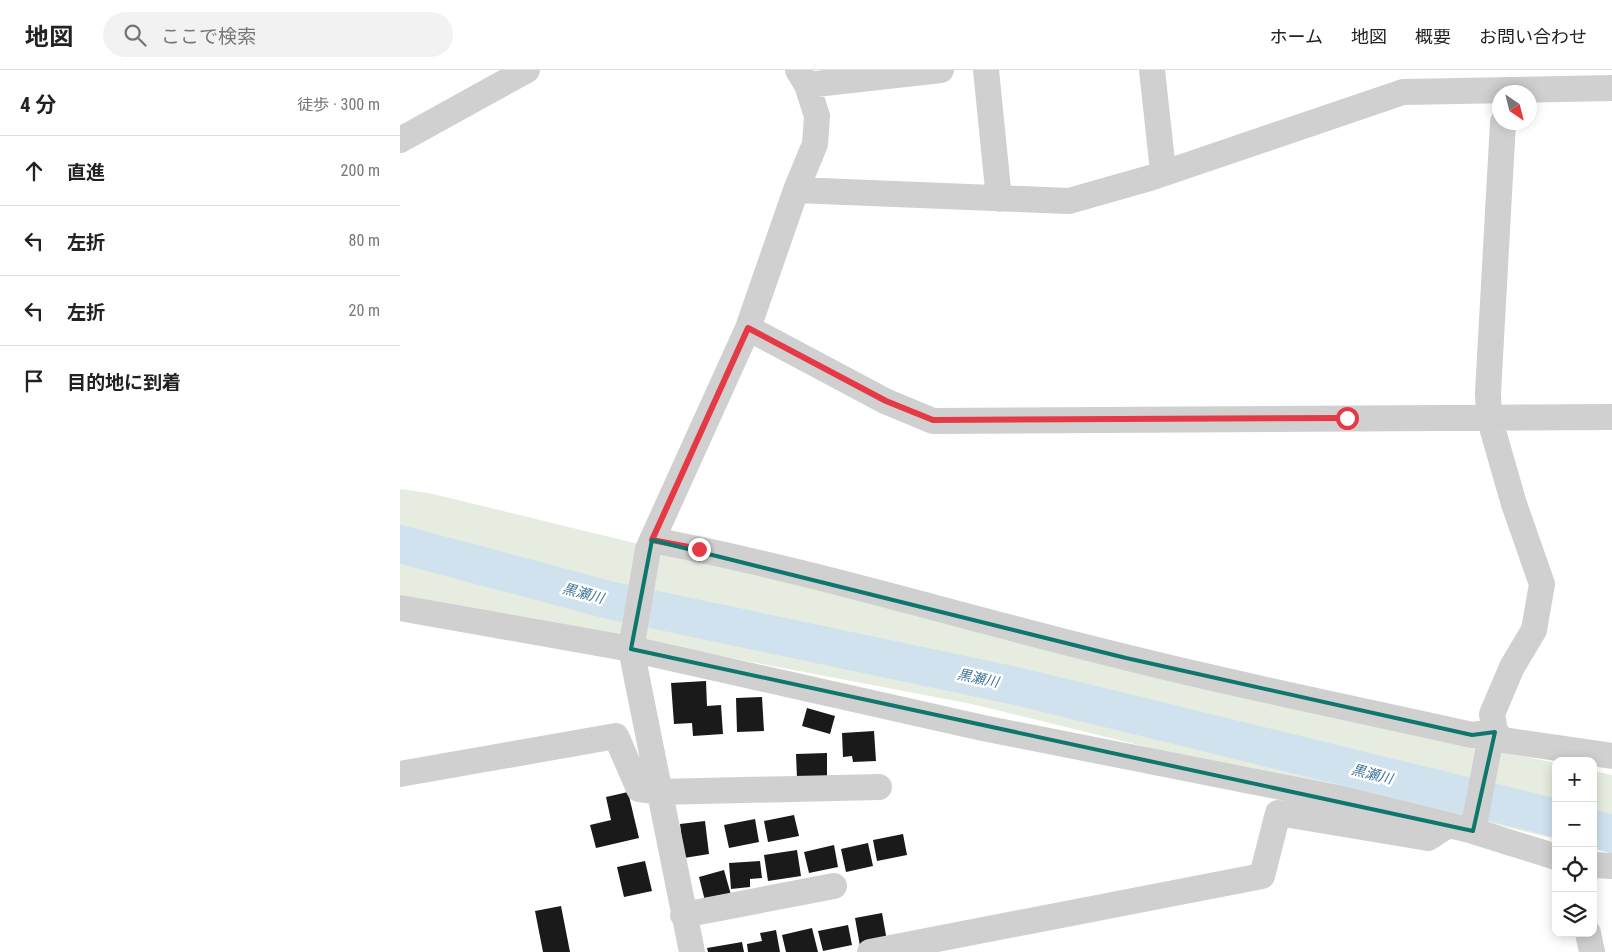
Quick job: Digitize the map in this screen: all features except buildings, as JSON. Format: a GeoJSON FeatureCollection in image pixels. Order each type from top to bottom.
{"type":"FeatureCollection","features":[{"type":"Feature","properties":{"kind":"street"},"geometry":{"type":"LineString","coordinates":[[400,140],[527,70]]}},
{"type":"Feature","properties":{"kind":"street"},"geometry":{"type":"LineString","coordinates":[[692,952],[658,792],[632,646],[650,545],[748,328],[796,190],[815,144],[817,116],[802,77],[941,70]]}},
{"type":"Feature","properties":{"kind":"street"},"geometry":{"type":"LineString","coordinates":[[986,70],[999,199]]}},
{"type":"Feature","properties":{"kind":"street"},"geometry":{"type":"LineString","coordinates":[[1152,70],[1163,172]]}},
{"type":"Feature","properties":{"kind":"street"},"geometry":{"type":"LineString","coordinates":[[796,190],[1068,201],[1150,178],[1403,92],[1505,84],[1612,88]]}},
{"type":"Feature","properties":{"kind":"street"},"geometry":{"type":"LineString","coordinates":[[1474,827],[1493,737],[1492,714],[1512,666],[1534,630],[1542,584],[1514,504],[1489,417],[1488,393],[1503,130]]}},
{"type":"Feature","properties":{"kind":"street"},"geometry":{"type":"LineString","coordinates":[[748,328],[886,401],[933,420],[1612,417]]}},
{"type":"Feature","properties":{"kind":"street"},"geometry":{"type":"LineString","coordinates":[[650,545],[754,562],[1126,658],[1472,735],[1612,756]]}},
{"type":"Feature","properties":{"kind":"street"},"geometry":{"type":"LineString","coordinates":[[400,608],[632,646],[983,728],[1347,800],[1448,825],[1474,827],[1552,856]]}},
{"type":"Feature","properties":{"kind":"street"},"geometry":{"type":"LineString","coordinates":[[400,774],[616,736],[639,789],[658,792],[878,787]]}},
{"type":"Feature","properties":{"kind":"street"},"geometry":{"type":"LineString","coordinates":[[870,952],[1262,876],[1278,813],[1428,838],[1448,825]]}},
{"type":"Feature","properties":{"kind":"street"},"geometry":{"type":"LineString","coordinates":[[1597,865],[1612,866]]}},
{"type":"Feature","properties":{"kind":"street"},"geometry":{"type":"LineString","coordinates":[[683,915],[834,886]]}},
{"type":"Feature","properties":{"kind":"street"},"geometry":{"type":"LineString","coordinates":[[1589,937],[1592,952]]}},
{"type":"Feature","properties":{"kind":"highlighted area"},"geometry":{"type":"Polygon","coordinates":[[[652,540],[1126,658],[1472,735],[1495,732],[1473,831],[631,649],[652,540]]]}},
{"type":"Feature","properties":{"kind":"shaded area"},"geometry":{"type":"Polygon","coordinates":[[[400,489],[429,493],[856,597],[1318,715],[1552,762],[1552,838],[1415,805],[1163,751],[972,704],[400,595],[400,489]]]}},
{"type":"Feature","properties":{"kind":"shaded area"},"geometry":{"type":"Polygon","coordinates":[[[1597,772],[1612,775],[1612,852],[1597,849],[1597,772]]]}},
{"type":"Feature","properties":{"kind":"waterway","name":"黒瀬川"},"geometry":{"type":"LineString","coordinates":[[400,544],[609,600],[1016,686],[1552,817]]}},
{"type":"Feature","properties":{"kind":"waterway","name":"黒瀬川"},"geometry":{"type":"LineString","coordinates":[[1597,830],[1612,834]]}},
{"type":"Feature","properties":{"kind":"route"},"geometry":{"type":"LineString","coordinates":[[699,549],[652,540],[748,328],[886,401],[933,420],[1347,418]]}}]}
